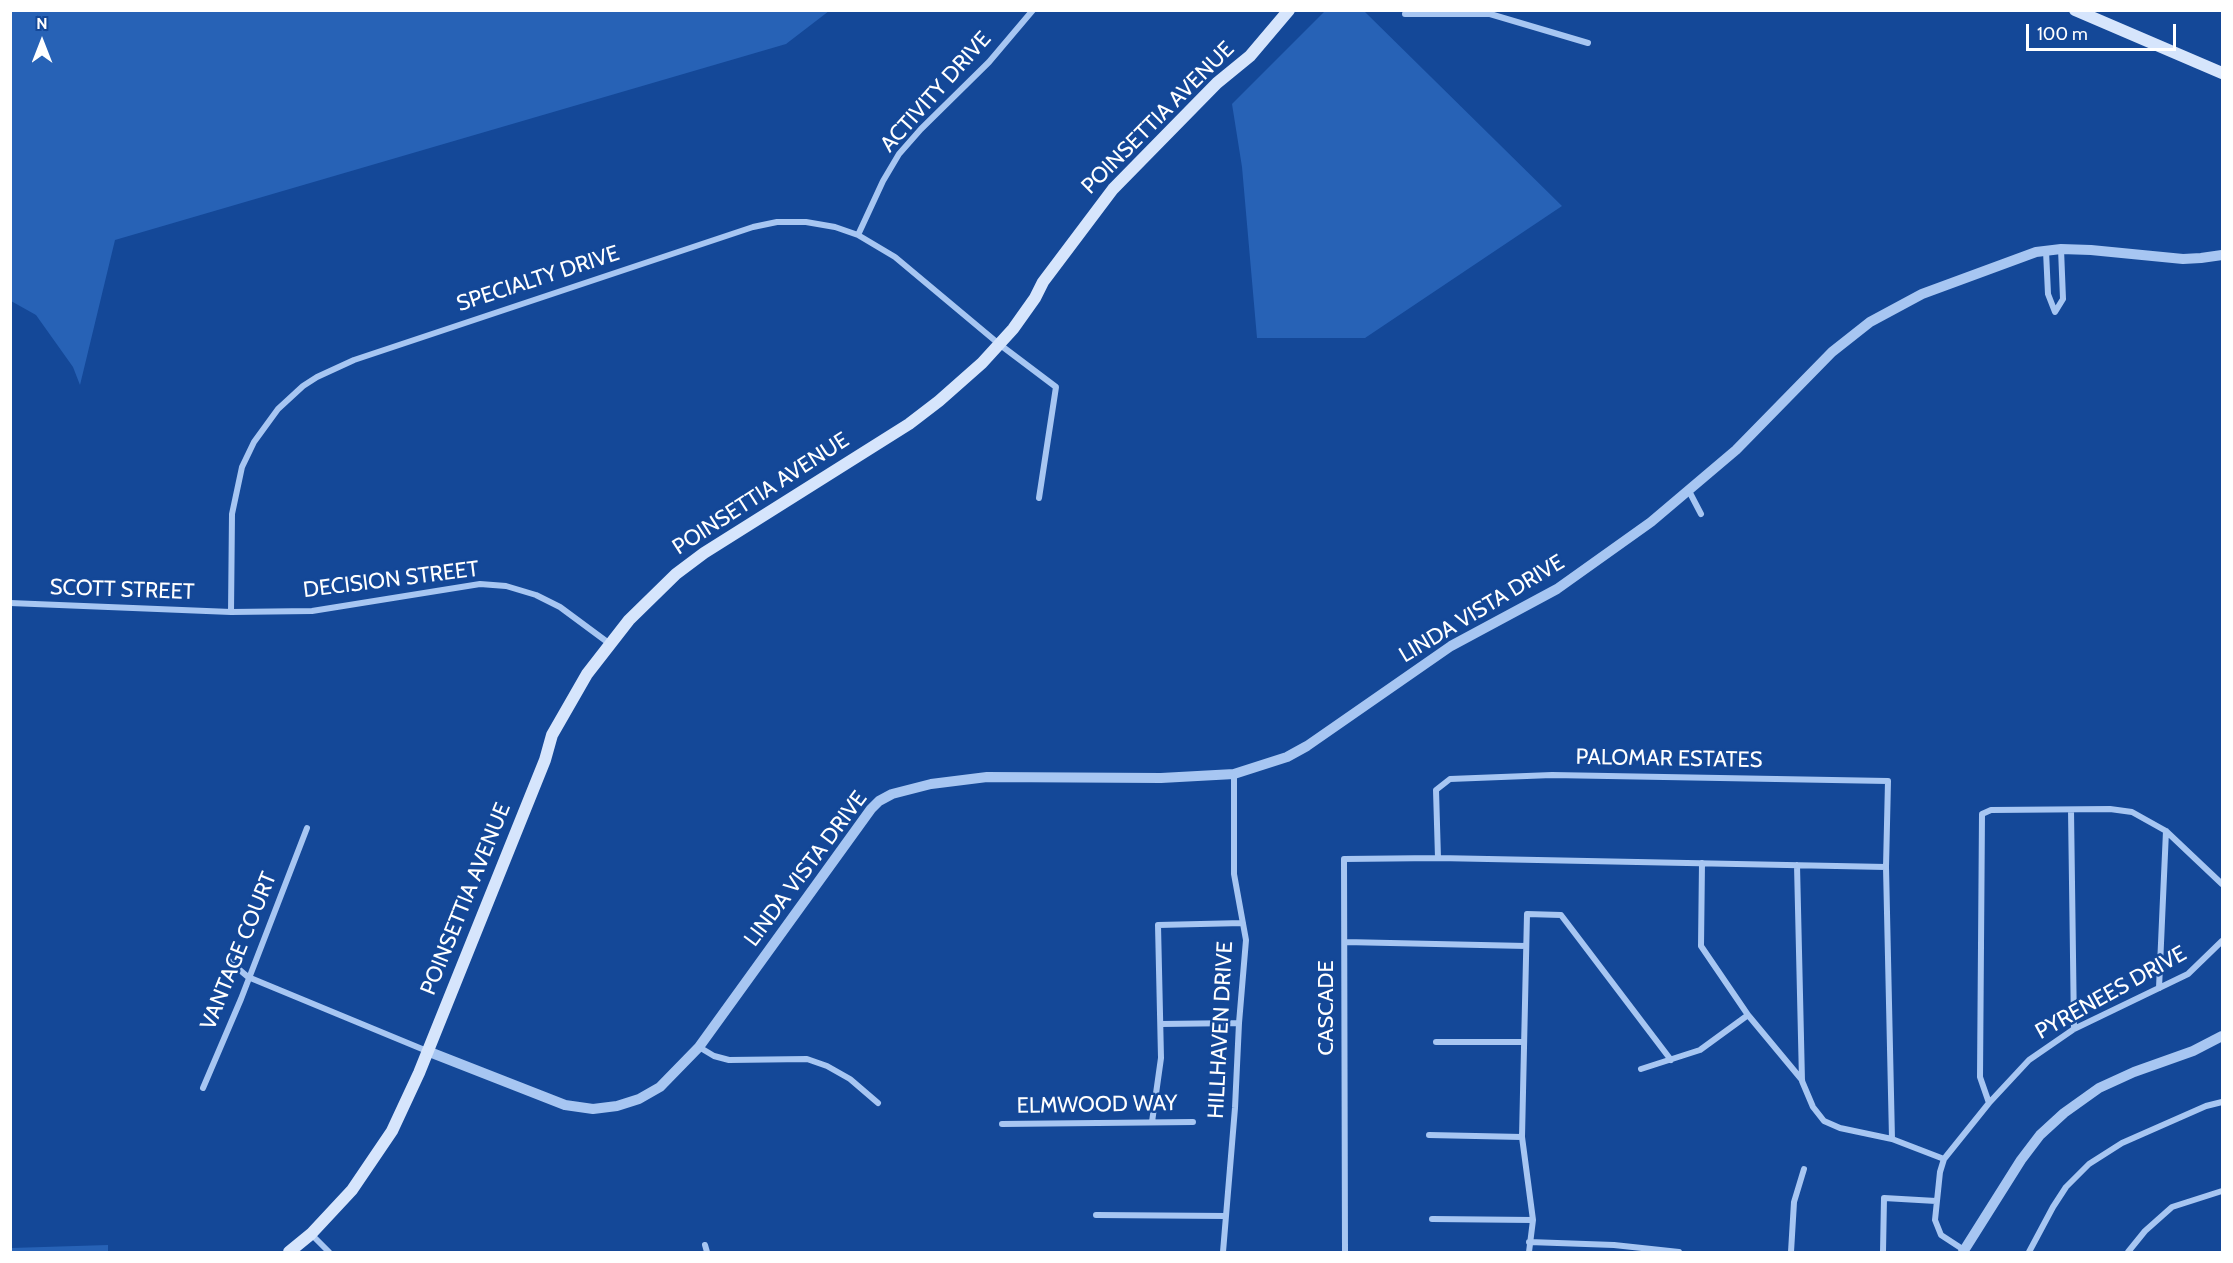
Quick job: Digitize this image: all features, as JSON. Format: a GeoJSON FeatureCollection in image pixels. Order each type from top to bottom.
{"type":"FeatureCollection","features":[{"type":"Feature","properties":{"kind":"main road","name":"POINSETTIA AVENUE"},"geometry":{"type":"LineString","coordinates":[[289,1252],[311,1234],[352,1190],[392,1131],[419,1073],[545,760],[552,735],[587,674],[629,620],[676,574],[704,553],[909,424],[948,394],[982,363],[1013,329],[1035,298],[1042,282],[1113,189],[1217,84],[1250,56],[1289,10]]}},
{"type":"Feature","properties":{"kind":"main road"},"geometry":{"type":"LineString","coordinates":[[2075,10],[2223,73]]}},
{"type":"Feature","properties":{"kind":"street","name":"ACTIVITY DRIVE"},"geometry":{"type":"LineString","coordinates":[[858,235],[883,181],[899,154],[989,62],[1033,10]]}},
{"type":"Feature","properties":{"kind":"street"},"geometry":{"type":"LineString","coordinates":[[1405,14],[1490,12],[1588,43]]}},
{"type":"Feature","properties":{"kind":"street","name":"SPECIALTY DRIVE"},"geometry":{"type":"LineString","coordinates":[[231,612],[232,514],[242,467],[254,442],[278,409],[317,377],[354,360],[753,227],[777,222],[806,222],[835,227],[858,235],[896,257],[999,344],[1056,387],[1039,498]]}},
{"type":"Feature","properties":{"kind":"street"},"geometry":{"type":"LineString","coordinates":[[2046,251],[2048,294],[2055,312],[2063,299],[2061,249]]}},
{"type":"Feature","properties":{"kind":"street","name":"LINDA VISTA DRIVE"},"geometry":{"type":"LineString","coordinates":[[426,1051],[565,1105],[593,1109],[617,1107],[639,1099],[660,1087],[699,1047],[871,809],[879,801],[892,794],[930,784],[987,777],[1161,778],[1234,774],[1287,758],[1451,646],[1557,589],[1651,522],[1736,450],[1832,352],[1870,322],[1922,294],[2036,252],[2061,249],[2183,259],[2223,255]]}},
{"type":"Feature","properties":{"kind":"street"},"geometry":{"type":"LineString","coordinates":[[1689,491],[1701,514]]}},
{"type":"Feature","properties":{"kind":"street","name":"DECISION STREET"},"geometry":{"type":"LineString","coordinates":[[231,612],[312,610],[480,584],[536,595],[560,607],[610,644]]}},
{"type":"Feature","properties":{"kind":"street","name":"SCOTT STREET"},"geometry":{"type":"LineString","coordinates":[[10,603],[231,612]]}},
{"type":"Feature","properties":{"kind":"street","name":"HILLHAVEN DRIVE"},"geometry":{"type":"LineString","coordinates":[[1222,1252],[1236,1108],[1239,1023],[1246,940],[1234,874],[1234,774]]}},
{"type":"Feature","properties":{"kind":"street","name":"PALOMAR ESTATES"},"geometry":{"type":"LineString","coordinates":[[1438,858],[1436,790],[1450,779],[1552,775],[1854,780],[1888,781],[1886,867]]}},
{"type":"Feature","properties":{"kind":"street"},"geometry":{"type":"LineString","coordinates":[[1989,1103],[1980,1077],[1982,814],[1991,810],[2110,809],[2132,812],[2166,831],[2223,884]]}},
{"type":"Feature","properties":{"kind":"street"},"geometry":{"type":"LineString","coordinates":[[2071,810],[2074,1029]]}},
{"type":"Feature","properties":{"kind":"street","name":"VANTAGE COURT"},"geometry":{"type":"LineString","coordinates":[[203,1088],[307,828]]}},
{"type":"Feature","properties":{"kind":"street"},"geometry":{"type":"LineString","coordinates":[[2159,988],[2166,831]]}},
{"type":"Feature","properties":{"kind":"street"},"geometry":{"type":"LineString","coordinates":[[1438,858],[1886,867],[1892,1139]]}},
{"type":"Feature","properties":{"kind":"street","name":"CASCADE"},"geometry":{"type":"LineString","coordinates":[[1345,1252],[1344,859],[1438,858]]}},
{"type":"Feature","properties":{"kind":"street"},"geometry":{"type":"LineString","coordinates":[[1702,863],[1701,946],[1748,1015],[1802,1081],[1813,1107],[1824,1121],[1840,1128],[1892,1139],[1944,1159]]}},
{"type":"Feature","properties":{"kind":"street"},"geometry":{"type":"LineString","coordinates":[[1797,865],[1802,1081]]}},
{"type":"Feature","properties":{"kind":"street"},"geometry":{"type":"LineString","coordinates":[[1529,1252],[1533,1220],[1522,1137],[1527,914],[1561,915],[1671,1060]]}},
{"type":"Feature","properties":{"kind":"street"},"geometry":{"type":"LineString","coordinates":[[1152,1122],[1161,1058],[1158,925],[1243,923]]}},
{"type":"Feature","properties":{"kind":"street","name":"PYRENEES DRIVE"},"geometry":{"type":"LineString","coordinates":[[1963,1252],[1941,1235],[1935,1220],[1940,1172],[1944,1159],[1989,1103],[2030,1060],[2074,1029],[2188,975],[2223,941]]}},
{"type":"Feature","properties":{"kind":"street"},"geometry":{"type":"LineString","coordinates":[[1345,942],[1526,946]]}},
{"type":"Feature","properties":{"kind":"street"},"geometry":{"type":"LineString","coordinates":[[228,960],[248,977],[426,1051]]}},
{"type":"Feature","properties":{"kind":"street"},"geometry":{"type":"LineString","coordinates":[[1641,1069],[1700,1050],[1748,1015]]}},
{"type":"Feature","properties":{"kind":"street"},"geometry":{"type":"LineString","coordinates":[[1161,1024],[1239,1023]]}},
{"type":"Feature","properties":{"kind":"street"},"geometry":{"type":"LineString","coordinates":[[1963,1252],[2021,1160],[2040,1135],[2064,1113],[2099,1088],[2193,1051],[2223,1036]]}},
{"type":"Feature","properties":{"kind":"street"},"geometry":{"type":"LineString","coordinates":[[1436,1042],[1524,1042]]}},
{"type":"Feature","properties":{"kind":"street"},"geometry":{"type":"LineString","coordinates":[[699,1047],[714,1056],[729,1060],[807,1059],[827,1066],[850,1079],[878,1104]]}},
{"type":"Feature","properties":{"kind":"street"},"geometry":{"type":"LineString","coordinates":[[2029,1252],[2066,1187],[2089,1164],[2131,1138],[2206,1106],[2223,1102]]}},
{"type":"Feature","properties":{"kind":"street","name":"ELMWOOD WAY"},"geometry":{"type":"LineString","coordinates":[[1002,1124],[1193,1122]]}},
{"type":"Feature","properties":{"kind":"street"},"geometry":{"type":"LineString","coordinates":[[1429,1135],[1522,1137]]}},
{"type":"Feature","properties":{"kind":"street"},"geometry":{"type":"LineString","coordinates":[[1791,1252],[1794,1202],[1804,1169]]}},
{"type":"Feature","properties":{"kind":"street"},"geometry":{"type":"LineString","coordinates":[[2128,1252],[2145,1231],[2172,1207],[2223,1191]]}},
{"type":"Feature","properties":{"kind":"street"},"geometry":{"type":"LineString","coordinates":[[1883,1252],[1884,1198],[1936,1201]]}},
{"type":"Feature","properties":{"kind":"street"},"geometry":{"type":"LineString","coordinates":[[1096,1215],[1226,1216]]}},
{"type":"Feature","properties":{"kind":"street"},"geometry":{"type":"LineString","coordinates":[[1432,1219],[1533,1220]]}},
{"type":"Feature","properties":{"kind":"street"},"geometry":{"type":"LineString","coordinates":[[311,1234],[330,1252]]}},
{"type":"Feature","properties":{"kind":"street"},"geometry":{"type":"LineString","coordinates":[[1529,1242],[1614,1245],[1679,1252]]}},
{"type":"Feature","properties":{"kind":"street"},"geometry":{"type":"LineString","coordinates":[[1614,1245],[1614,1252]]}},
{"type":"Feature","properties":{"kind":"shaded area"},"geometry":{"type":"Polygon","coordinates":[[[11,10],[829,11],[786,44],[115,240],[80,385],[73,367],[36,315],[11,301],[11,10]]]}},
{"type":"Feature","properties":{"kind":"shaded area"},"geometry":{"type":"Polygon","coordinates":[[[1325,11],[1364,11],[1562,206],[1365,338],[1257,338],[1242,167],[1232,104],[1325,11]]]}},
{"type":"Feature","properties":{"kind":"shaded area"},"geometry":{"type":"Polygon","coordinates":[[[108,1245],[108,1252],[11,1252],[11,1248],[108,1245]]]}}]}
